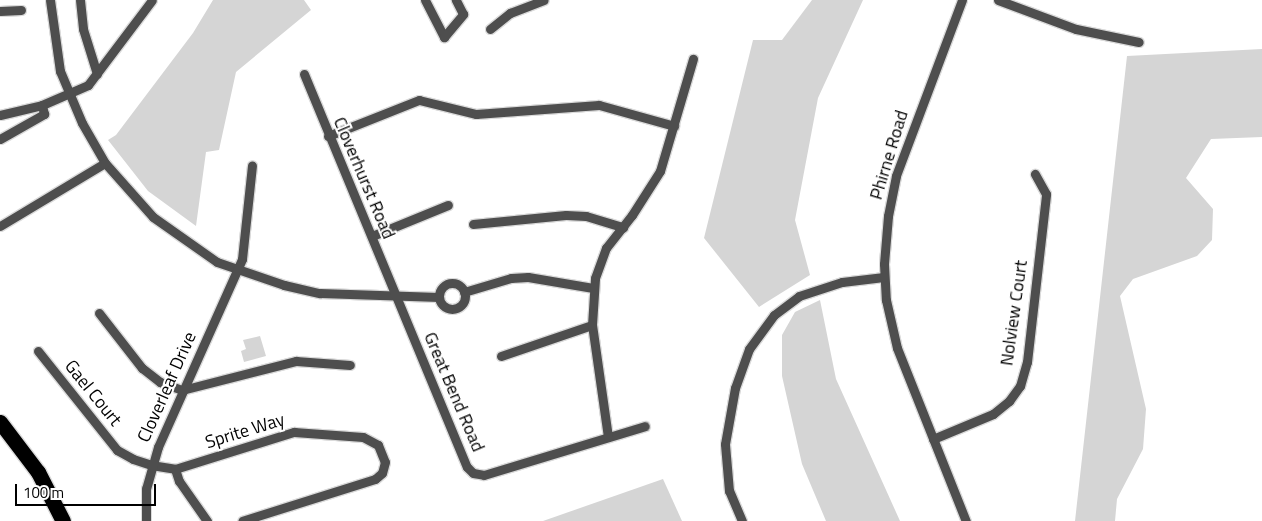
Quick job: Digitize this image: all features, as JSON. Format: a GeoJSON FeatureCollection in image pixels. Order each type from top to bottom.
{"type":"FeatureCollection","features":[{"type":"Feature","properties":{"kind":"highway"},"geometry":{"type":"LineString","coordinates":[[0,422],[38,472],[63,521]]}},
{"type":"Feature","properties":{"kind":"street"},"geometry":{"type":"LineString","coordinates":[[50,0],[60,71],[69,94],[106,163],[153,217],[217,262],[237,270],[320,293],[395,294],[439,297]]}},
{"type":"Feature","properties":{"kind":"street"},"geometry":{"type":"LineString","coordinates":[[80,0],[83,29],[97,74]]}},
{"type":"Feature","properties":{"kind":"street"},"geometry":{"type":"LineString","coordinates":[[0,115],[42,105],[88,85],[152,0]]}},
{"type":"Feature","properties":{"kind":"street"},"geometry":{"type":"LineString","coordinates":[[425,0],[444,37],[463,14],[456,0]]}},
{"type":"Feature","properties":{"kind":"street"},"geometry":{"type":"LineString","coordinates":[[490,29],[510,13],[544,0]]}},
{"type":"Feature","properties":{"kind":"street","name":"Phirne Road"},"geometry":{"type":"LineString","coordinates":[[962,0],[896,176],[884,245],[884,277],[897,348],[966,521]]}},
{"type":"Feature","properties":{"kind":"street"},"geometry":{"type":"LineString","coordinates":[[998,0],[1076,30],[1139,42]]}},
{"type":"Feature","properties":{"kind":"street"},"geometry":{"type":"LineString","coordinates":[[0,11],[21,10]]}},
{"type":"Feature","properties":{"kind":"street"},"geometry":{"type":"LineString","coordinates":[[608,437],[592,324],[593,288],[606,248],[623,227],[660,170],[693,58]]}},
{"type":"Feature","properties":{"kind":"street","name":"Cloverhurst Road"},"geometry":{"type":"LineString","coordinates":[[304,74],[328,136],[395,294]]}},
{"type":"Feature","properties":{"kind":"street"},"geometry":{"type":"LineString","coordinates":[[328,136],[419,100],[476,114],[599,105],[674,126]]}},
{"type":"Feature","properties":{"kind":"street"},"geometry":{"type":"LineString","coordinates":[[0,138],[44,114],[42,105]]}},
{"type":"Feature","properties":{"kind":"street"},"geometry":{"type":"LineString","coordinates":[[0,226],[106,163]]}},
{"type":"Feature","properties":{"kind":"street","name":"Cloverleaf Drive"},"geometry":{"type":"LineString","coordinates":[[146,521],[146,489],[151,465],[182,390],[237,270],[245,247],[252,166]]}},
{"type":"Feature","properties":{"kind":"street","name":"Nolview Court"},"geometry":{"type":"LineString","coordinates":[[933,439],[993,414],[1009,401],[1020,386],[1026,362],[1046,194],[1035,174]]}},
{"type":"Feature","properties":{"kind":"street"},"geometry":{"type":"LineString","coordinates":[[372,236],[448,205]]}},
{"type":"Feature","properties":{"kind":"street"},"geometry":{"type":"LineString","coordinates":[[473,224],[566,215],[586,216],[623,227]]}},
{"type":"Feature","properties":{"kind":"street"},"geometry":{"type":"LineString","coordinates":[[464,292],[511,278],[528,276],[593,288]]}},
{"type":"Feature","properties":{"kind":"street"},"geometry":{"type":"LineString","coordinates":[[742,521],[729,491],[725,444],[735,388],[749,349],[774,315],[799,296],[842,282],[884,277]]}},
{"type":"Feature","properties":{"kind":"street"},"geometry":{"type":"LineString","coordinates":[[447,284],[457,284],[464,292],[463,303],[454,309],[444,306],[439,297],[447,284]]}},
{"type":"Feature","properties":{"kind":"street","name":"Great Bend Road"},"geometry":{"type":"LineString","coordinates":[[395,294],[473,473],[484,475],[645,426]]}},
{"type":"Feature","properties":{"kind":"street"},"geometry":{"type":"LineString","coordinates":[[99,313],[142,368],[160,382],[182,390],[296,361],[350,365]]}},
{"type":"Feature","properties":{"kind":"street"},"geometry":{"type":"LineString","coordinates":[[501,356],[592,324]]}},
{"type":"Feature","properties":{"kind":"street","name":"Gael Court"},"geometry":{"type":"LineString","coordinates":[[38,351],[117,450],[132,459],[151,465]]}},
{"type":"Feature","properties":{"kind":"street","name":"Sprite Way"},"geometry":{"type":"LineString","coordinates":[[151,465],[174,469],[294,432],[363,437],[378,445],[386,462],[382,473],[375,479],[242,521]]}},
{"type":"Feature","properties":{"kind":"street"},"geometry":{"type":"LineString","coordinates":[[174,469],[179,481],[207,521]]}},
{"type":"Feature","properties":{"kind":"shaded area"},"geometry":{"type":"Polygon","coordinates":[[[213,0],[304,0],[311,10],[236,72],[219,150],[206,152],[196,226],[148,191],[108,140],[116,135],[193,33],[213,0]]]}},
{"type":"Feature","properties":{"kind":"shaded area"},"geometry":{"type":"Polygon","coordinates":[[[812,0],[863,0],[818,98],[795,220],[810,275],[759,307],[704,238],[753,40],[782,40],[812,0]]]}},
{"type":"Feature","properties":{"kind":"shaded area"},"geometry":{"type":"Polygon","coordinates":[[[1262,49],[1262,137],[1211,139],[1186,178],[1213,209],[1212,240],[1197,256],[1133,279],[1120,296],[1146,409],[1143,449],[1117,499],[1115,521],[1075,521],[1127,56],[1262,49]]]}},
{"type":"Feature","properties":{"kind":"shaded area"},"geometry":{"type":"Polygon","coordinates":[[[820,300],[836,379],[900,521],[826,521],[802,464],[782,376],[782,335],[795,312],[820,300]]]}},
{"type":"Feature","properties":{"kind":"shaded area"},"geometry":{"type":"Polygon","coordinates":[[[260,336],[266,356],[244,362],[241,351],[246,349],[243,340],[260,336]]]}},
{"type":"Feature","properties":{"kind":"shaded area"},"geometry":{"type":"Polygon","coordinates":[[[663,479],[682,521],[543,521],[663,479]]]}}]}
